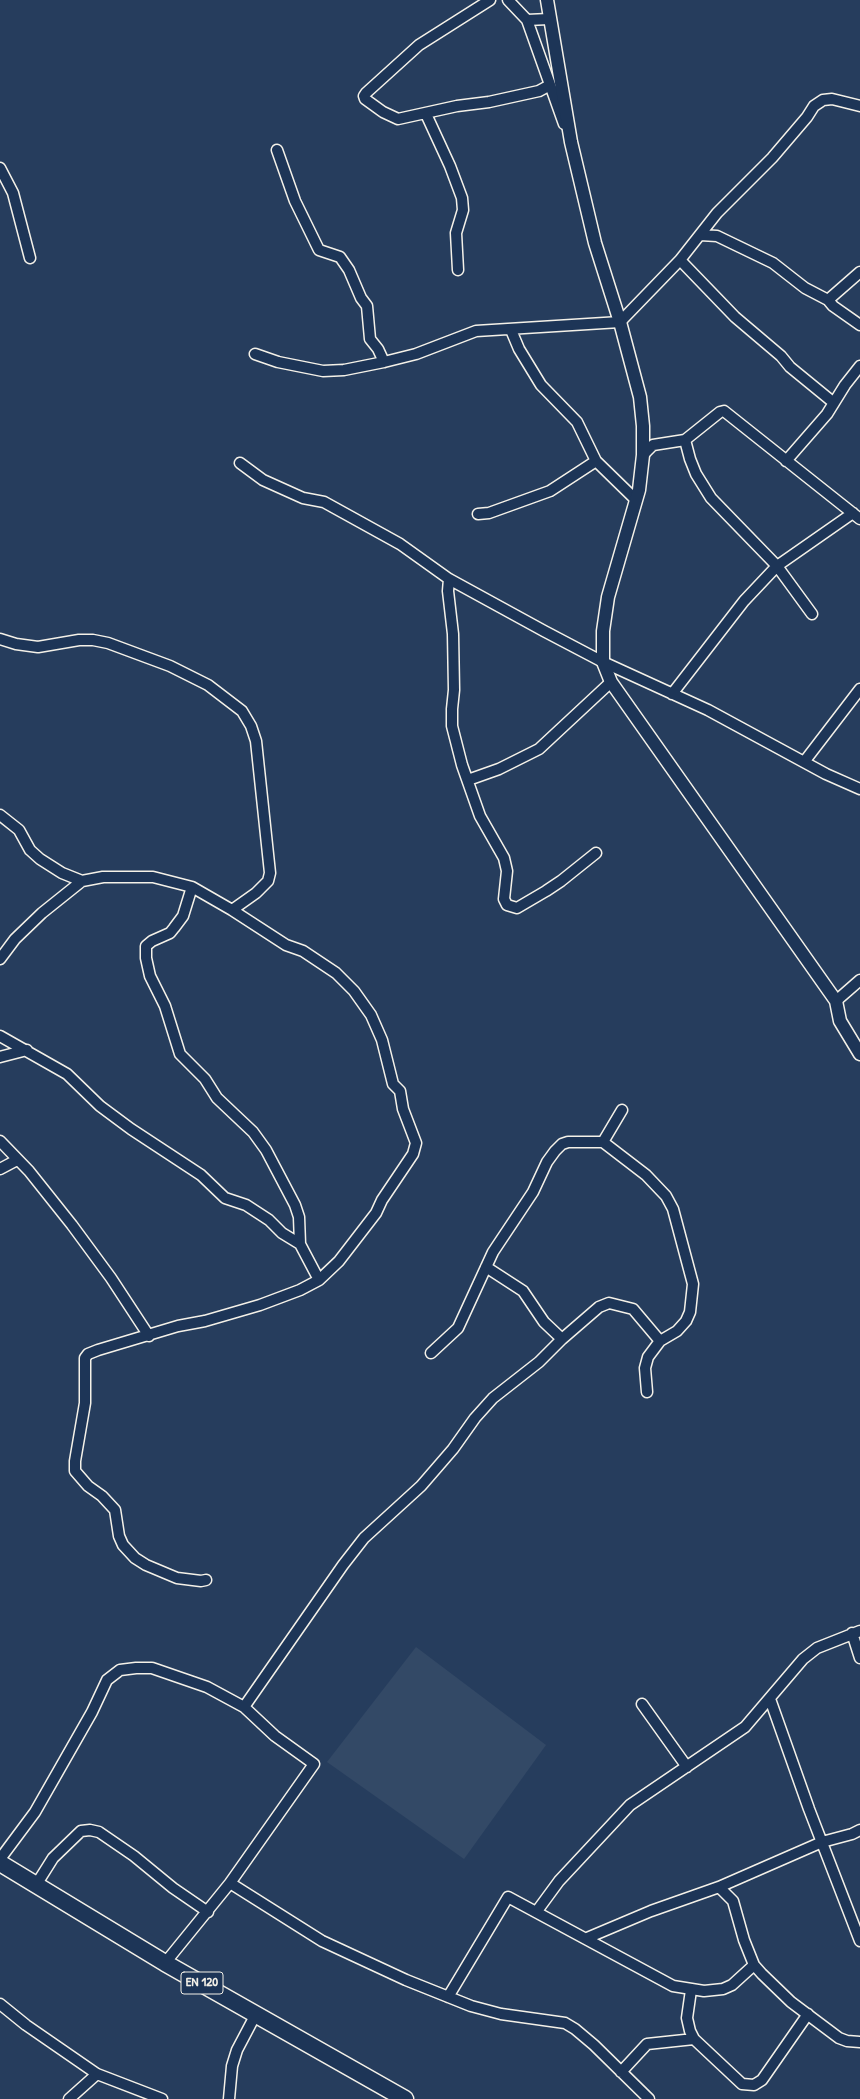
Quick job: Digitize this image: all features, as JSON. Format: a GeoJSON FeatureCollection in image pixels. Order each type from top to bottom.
{"type":"FeatureCollection","features":[{"type":"Feature","properties":{"kind":"main road","name":"EN 120"},"geometry":{"type":"LineString","coordinates":[[0,1863],[165,1963],[405,2099]]}},
{"type":"Feature","properties":{"kind":"street"},"geometry":{"type":"LineString","coordinates":[[490,0],[419,45],[364,96],[368,101],[383,112],[398,119],[457,106],[489,102],[539,91],[550,85]]}},
{"type":"Feature","properties":{"kind":"street"},"geometry":{"type":"LineString","coordinates":[[508,0],[527,20],[571,142]]}},
{"type":"Feature","properties":{"kind":"street"},"geometry":{"type":"LineString","coordinates":[[547,0],[571,142],[595,243],[620,322],[640,397],[643,426],[643,456],[639,490],[635,499],[608,597],[603,631],[603,662],[611,682],[836,1001],[840,1021],[860,1054]]}},
{"type":"Feature","properties":{"kind":"street"},"geometry":{"type":"LineString","coordinates":[[527,20],[549,18]]}},
{"type":"Feature","properties":{"kind":"street"},"geometry":{"type":"LineString","coordinates":[[255,354],[278,362],[323,371],[344,370],[416,354],[476,331],[620,322],[680,260],[717,213],[772,158],[807,117],[814,106],[823,100],[832,99],[860,106]]}},
{"type":"Feature","properties":{"kind":"street"},"geometry":{"type":"LineString","coordinates":[[426,114],[450,166],[462,198],[464,210],[456,233],[458,270]]}},
{"type":"Feature","properties":{"kind":"street"},"geometry":{"type":"LineString","coordinates":[[277,150],[295,201],[319,250],[340,257],[349,270],[358,292],[367,306],[370,339],[378,349],[384,362]]}},
{"type":"Feature","properties":{"kind":"street"},"geometry":{"type":"LineString","coordinates":[[0,168],[13,193],[30,258]]}},
{"type":"Feature","properties":{"kind":"street"},"geometry":{"type":"LineString","coordinates":[[700,235],[718,236],[773,263],[805,288],[828,300],[833,306],[860,325]]}},
{"type":"Feature","properties":{"kind":"street"},"geometry":{"type":"LineString","coordinates":[[680,260],[735,317],[782,356],[790,367],[834,403]]}},
{"type":"Feature","properties":{"kind":"street"},"geometry":{"type":"LineString","coordinates":[[828,300],[860,272]]}},
{"type":"Feature","properties":{"kind":"street"},"geometry":{"type":"LineString","coordinates":[[511,330],[519,349],[541,385],[577,422],[596,461],[635,499]]}},
{"type":"Feature","properties":{"kind":"street"},"geometry":{"type":"LineString","coordinates":[[786,461],[827,414],[860,366]]}},
{"type":"Feature","properties":{"kind":"street"},"geometry":{"type":"LineString","coordinates":[[643,456],[653,445],[685,440],[720,412],[724,411],[857,516],[777,566],[744,601],[672,694]]}},
{"type":"Feature","properties":{"kind":"street"},"geometry":{"type":"LineString","coordinates":[[685,440],[696,474],[711,498],[777,566],[812,614]]}},
{"type":"Feature","properties":{"kind":"street"},"geometry":{"type":"LineString","coordinates":[[478,514],[489,513],[550,491],[596,461]]}},
{"type":"Feature","properties":{"kind":"street"},"geometry":{"type":"LineString","coordinates":[[240,463],[263,480],[303,498],[324,502],[400,544],[450,579],[603,662],[708,710],[826,774],[860,789]]}},
{"type":"Feature","properties":{"kind":"street"},"geometry":{"type":"LineString","coordinates":[[450,579],[448,591],[453,634],[454,690],[452,726],[480,816],[504,858],[507,871],[504,898],[507,905],[517,908],[561,881],[596,852]]}},
{"type":"Feature","properties":{"kind":"street"},"geometry":{"type":"LineString","coordinates":[[0,639],[16,644],[38,647],[79,640],[93,640],[108,643],[170,666],[208,685],[242,711],[251,726],[256,741],[270,873],[268,881],[256,893],[232,910]]}},
{"type":"Feature","properties":{"kind":"street"},"geometry":{"type":"LineString","coordinates":[[468,780],[505,766],[540,749],[611,682]]}},
{"type":"Feature","properties":{"kind":"street"},"geometry":{"type":"LineString","coordinates":[[804,762],[860,689]]}},
{"type":"Feature","properties":{"kind":"street"},"geometry":{"type":"LineString","coordinates":[[0,815],[19,830],[30,850],[40,859],[62,873],[82,881]]}},
{"type":"Feature","properties":{"kind":"street"},"geometry":{"type":"LineString","coordinates":[[0,959],[15,939],[42,913],[82,881],[103,877],[153,877],[192,887],[232,910],[286,945],[303,951],[336,973],[354,991],[371,1015],[382,1040],[393,1084],[400,1091],[403,1109],[416,1142],[413,1154],[382,1200],[376,1213],[339,1261],[319,1280],[300,1290],[245,1310],[178,1326],[93,1352],[85,1358],[85,1403],[75,1461],[76,1471],[88,1486],[102,1496],[115,1510],[119,1536],[123,1545],[135,1558],[146,1565],[177,1578],[201,1581],[206,1580]]}},
{"type":"Feature","properties":{"kind":"street"},"geometry":{"type":"LineString","coordinates":[[192,887],[183,916],[174,928],[170,933],[152,941],[146,946],[146,958],[150,976],[165,1006],[180,1054],[205,1078],[217,1098],[253,1132],[266,1150],[295,1205],[299,1217],[300,1244],[319,1280]]}},
{"type":"Feature","properties":{"kind":"street"},"geometry":{"type":"LineString","coordinates":[[836,1001],[860,980]]}},
{"type":"Feature","properties":{"kind":"street"},"geometry":{"type":"LineString","coordinates":[[0,1036],[67,1074],[100,1106],[131,1129],[201,1175],[225,1198],[246,1205],[269,1220],[282,1233],[300,1244]]}},
{"type":"Feature","properties":{"kind":"street"},"geometry":{"type":"LineString","coordinates":[[0,1057],[27,1050]]}},
{"type":"Feature","properties":{"kind":"street"},"geometry":{"type":"LineString","coordinates":[[603,1142],[622,1110]]}},
{"type":"Feature","properties":{"kind":"street"},"geometry":{"type":"LineString","coordinates":[[0,1141],[34,1176],[72,1225],[111,1278],[149,1336]]}},
{"type":"Feature","properties":{"kind":"street"},"geometry":{"type":"LineString","coordinates":[[431,1353],[458,1328],[493,1252],[533,1192],[547,1162],[558,1148],[568,1142],[603,1142],[646,1175],[666,1196],[675,1216],[693,1284],[690,1312],[686,1321],[678,1331],[660,1341],[648,1357],[645,1368],[647,1392]]}},
{"type":"Feature","properties":{"kind":"street"},"geometry":{"type":"LineString","coordinates":[[0,1169],[17,1160]]}},
{"type":"Feature","properties":{"kind":"street"},"geometry":{"type":"LineString","coordinates":[[486,1267],[523,1291],[544,1322],[562,1339]]}},
{"type":"Feature","properties":{"kind":"street"},"geometry":{"type":"LineString","coordinates":[[244,1707],[343,1565],[364,1538],[421,1486],[453,1450],[475,1418],[493,1398],[539,1362],[562,1339],[599,1307],[609,1303],[633,1309],[660,1341]]}},
{"type":"Feature","properties":{"kind":"street"},"geometry":{"type":"LineString","coordinates":[[537,1911],[559,1881],[630,1804],[745,1728],[803,1659],[826,1643],[856,1632],[860,1658]]}},
{"type":"Feature","properties":{"kind":"street"},"geometry":{"type":"LineString","coordinates":[[0,1859],[35,1812],[92,1712],[107,1680],[120,1670],[152,1668],[207,1687],[244,1707],[275,1736],[314,1764],[230,1883],[208,1912],[165,1963]]}},
{"type":"Feature","properties":{"kind":"street"},"geometry":{"type":"LineString","coordinates":[[770,1699],[860,1941]]}},
{"type":"Feature","properties":{"kind":"street"},"geometry":{"type":"LineString","coordinates":[[642,1704],[687,1767]]}},
{"type":"Feature","properties":{"kind":"street"},"geometry":{"type":"LineString","coordinates":[[36,1885],[53,1858],[81,1831],[90,1830],[99,1832],[134,1856],[173,1888],[208,1912]]}},
{"type":"Feature","properties":{"kind":"street"},"geometry":{"type":"LineString","coordinates":[[587,1938],[651,1911],[719,1888],[822,1842],[852,1834],[860,1830]]}},
{"type":"Feature","properties":{"kind":"street"},"geometry":{"type":"LineString","coordinates":[[230,1883],[322,1941],[366,1962],[471,2006],[501,2014],[565,2024],[575,2029],[649,2099]]}},
{"type":"Feature","properties":{"kind":"street"},"geometry":{"type":"LineString","coordinates":[[719,1888],[733,1901],[744,1940],[754,1965],[791,2002],[840,2038],[847,2041],[860,2042]]}},
{"type":"Feature","properties":{"kind":"street"},"geometry":{"type":"LineString","coordinates":[[448,1996],[508,1897],[537,1911],[673,1986],[691,1990],[714,1991],[723,1989],[732,1985],[754,1965]]}},
{"type":"Feature","properties":{"kind":"street"},"geometry":{"type":"LineString","coordinates":[[691,1990],[687,2024],[694,2039],[742,2084],[754,2085],[762,2080],[808,2014]]}},
{"type":"Feature","properties":{"kind":"street"},"geometry":{"type":"LineString","coordinates":[[0,2004],[26,2025],[97,2074],[162,2099]]}},
{"type":"Feature","properties":{"kind":"street"},"geometry":{"type":"LineString","coordinates":[[229,2099],[232,2066],[237,2050],[256,2014]]}},
{"type":"Feature","properties":{"kind":"street"},"geometry":{"type":"LineString","coordinates":[[621,2072],[647,2044],[694,2039]]}},
{"type":"Feature","properties":{"kind":"street"},"geometry":{"type":"LineString","coordinates":[[69,2099],[97,2074]]}},
{"type":"Feature","properties":{"kind":"shaded area"},"geometry":{"type":"Polygon","coordinates":[[[416,1647],[546,1745],[464,1859],[327,1762],[416,1647]]]}}]}
